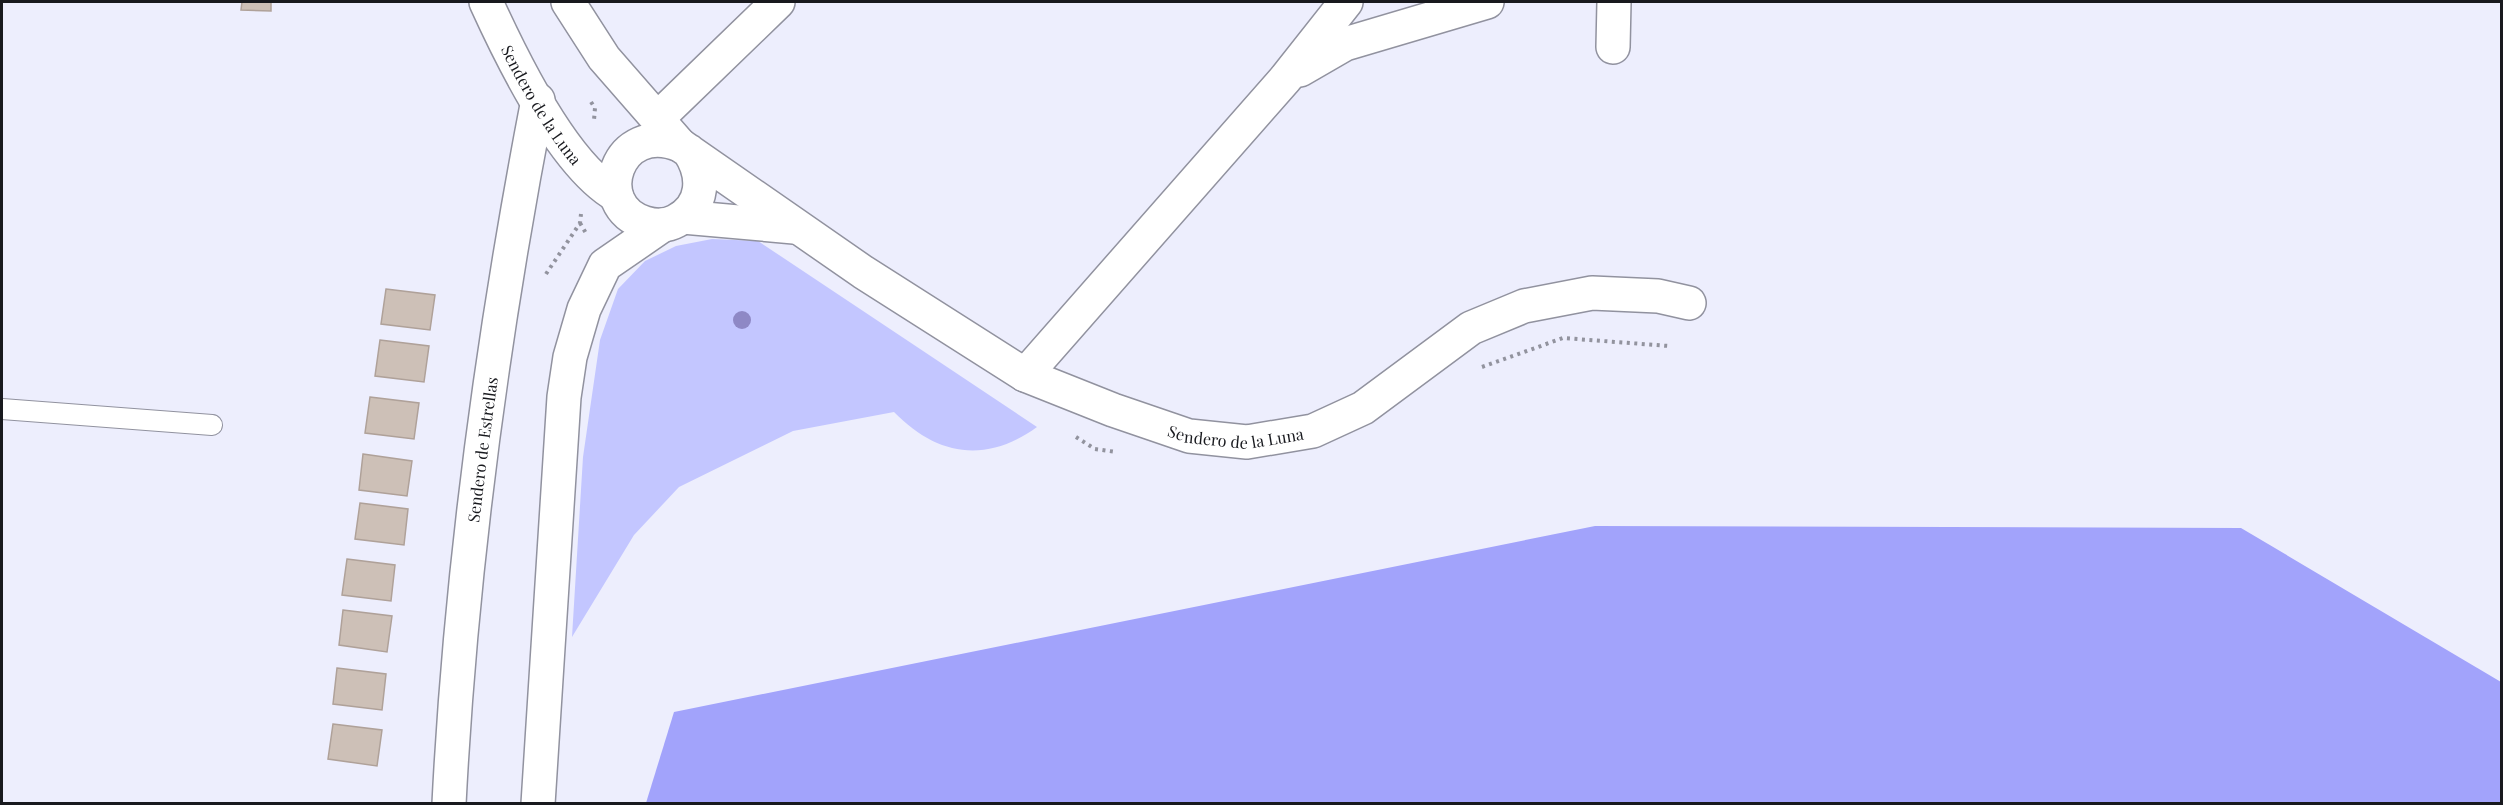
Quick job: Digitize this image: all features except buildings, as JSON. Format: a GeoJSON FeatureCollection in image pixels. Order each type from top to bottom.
{"type":"FeatureCollection","features":[{"type":"Feature","properties":{"kind":"street","name":"Sendero de la Luna"},"geometry":{"type":"LineString","coordinates":[[486,2],[516,65],[538,100],[591,177],[616,195],[629,214],[639,221],[801,228]]}},
{"type":"Feature","properties":{"kind":"street","name":"Sendero de la Luna"},"geometry":{"type":"LineString","coordinates":[[568,2],[604,58],[697,164],[700,185],[694,206],[673,221]]}},
{"type":"Feature","properties":{"kind":"street"},"geometry":{"type":"LineString","coordinates":[[658,118],[778,2]]}},
{"type":"Feature","properties":{"kind":"street"},"geometry":{"type":"LineString","coordinates":[[1024,375],[1286,78],[1346,2]]}},
{"type":"Feature","properties":{"kind":"street"},"geometry":{"type":"LineString","coordinates":[[1286,78],[1345,44],[1487,2]]}},
{"type":"Feature","properties":{"kind":"street"},"geometry":{"type":"LineString","coordinates":[[1613,47],[1614,2]]}},
{"type":"Feature","properties":{"kind":"street","name":"Sendero de Estrellas"},"geometry":{"type":"LineString","coordinates":[[449,804],[464,592],[478,461],[496,331],[538,100]]}},
{"type":"Feature","properties":{"kind":"street","name":"Sendero de la Luna"},"geometry":{"type":"LineString","coordinates":[[616,195],[615,180],[618,165],[626,153],[638,144],[652,139],[667,140],[685,148],[863,272],[1024,375],[1113,410],[1189,436],[1247,442],[1312,430],[1363,408],[1471,328],[1524,306],[1592,293],[1658,296],[1689,303]]}},
{"type":"Feature","properties":{"kind":"street"},"geometry":{"type":"LineString","coordinates":[[538,804],[564,397],[570,357],[584,309],[605,265],[673,221]]}},
{"type":"Feature","properties":{"kind":"lane"},"geometry":{"type":"LineString","coordinates":[[2,409],[212,425]]}},
{"type":"Feature","properties":{"kind":"path"},"geometry":{"type":"LineString","coordinates":[[580,223],[605,265]]}},
{"type":"Feature","properties":{"kind":"path"},"geometry":{"type":"LineString","coordinates":[[1474,373],[1484,366],[1563,338],[1669,346]]}},
{"type":"Feature","properties":{"kind":"path"},"geometry":{"type":"LineString","coordinates":[[1075,436],[1095,449],[1118,452]]}},
{"type":"Feature","properties":{"kind":"shaded area"},"geometry":{"type":"Polygon","coordinates":[[[712,239],[758,241],[1037,427],[1018,439],[981,450],[963,450],[945,446],[910,427],[894,412],[793,431],[679,487],[634,535],[572,637],[583,457],[600,340],[618,289],[645,261],[676,246],[712,239]]]}},
{"type":"Feature","properties":{"kind":"shaded area"},"geometry":{"type":"Polygon","coordinates":[[[1595,526],[2241,528],[2501,682],[2501,803],[646,803],[674,712],[1595,526]]]}}]}
